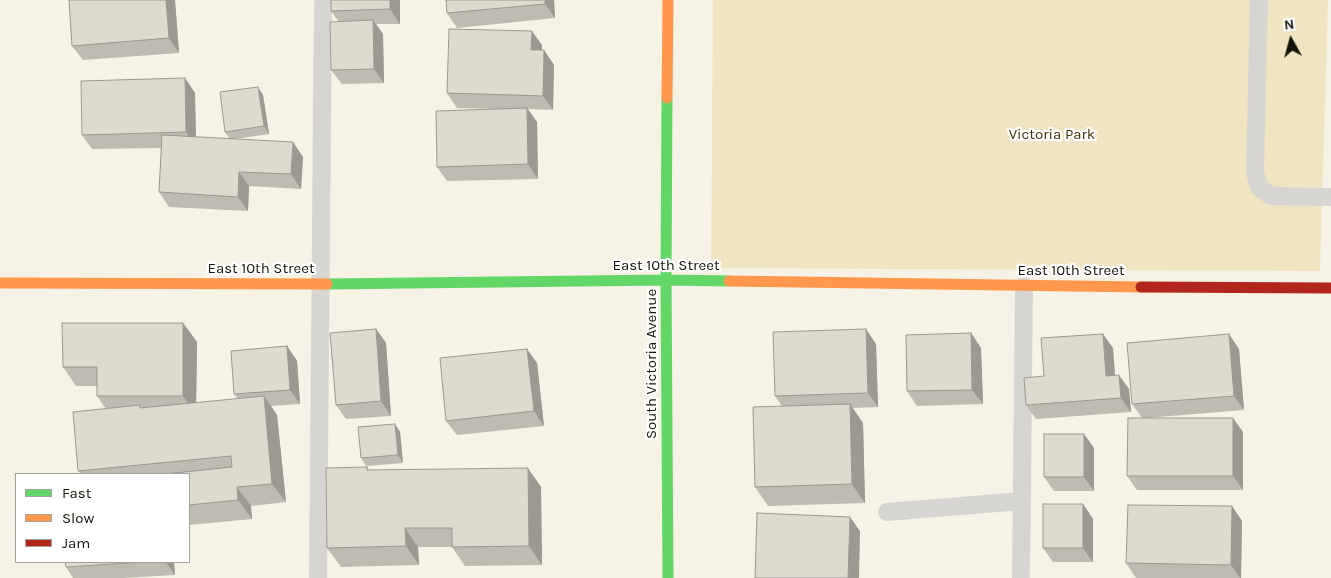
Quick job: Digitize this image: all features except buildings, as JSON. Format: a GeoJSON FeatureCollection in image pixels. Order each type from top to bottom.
{"type":"FeatureCollection","features":[{"type":"Feature","properties":{"kind":"street","name":"South Victoria Avenue"},"geometry":{"type":"LineString","coordinates":[[668,0],[666,280],[668,578]]}},
{"type":"Feature","properties":{"kind":"street","name":"East 10th Street"},"geometry":{"type":"LineString","coordinates":[[0,282],[321,284],[666,280],[1024,286],[1331,288]]}},
{"type":"Feature","properties":{"kind":"lane"},"geometry":{"type":"LineString","coordinates":[[318,578],[323,0]]}},
{"type":"Feature","properties":{"kind":"lane"},"geometry":{"type":"LineString","coordinates":[[1258,0],[1255,172],[1259,187],[1271,196],[1331,197]]}},
{"type":"Feature","properties":{"kind":"lane"},"geometry":{"type":"LineString","coordinates":[[1021,578],[1024,286]]}},
{"type":"Feature","properties":{"kind":"lane"},"geometry":{"type":"LineString","coordinates":[[887,512],[1022,501]]}},
{"type":"Feature","properties":{"kind":"green space","name":"Victoria Park"},"geometry":{"type":"Polygon","coordinates":[[[713,0],[1328,0],[1320,271],[711,268],[713,0]]]}},
{"type":"Feature","properties":{"kind":"traffic: fast"},"geometry":{"type":"LineString","coordinates":[[667,98],[668,578]]}},
{"type":"Feature","properties":{"kind":"traffic: fast"},"geometry":{"type":"LineString","coordinates":[[327,284],[729,281]]}},
{"type":"Feature","properties":{"kind":"traffic: slow"},"geometry":{"type":"LineString","coordinates":[[667,98],[668,0]]}},
{"type":"Feature","properties":{"kind":"traffic: slow"},"geometry":{"type":"LineString","coordinates":[[729,281],[1141,287]]}},
{"type":"Feature","properties":{"kind":"traffic: slow"},"geometry":{"type":"LineString","coordinates":[[0,283],[327,284]]}},
{"type":"Feature","properties":{"kind":"traffic: jam"},"geometry":{"type":"LineString","coordinates":[[1141,287],[1331,288]]}}]}
